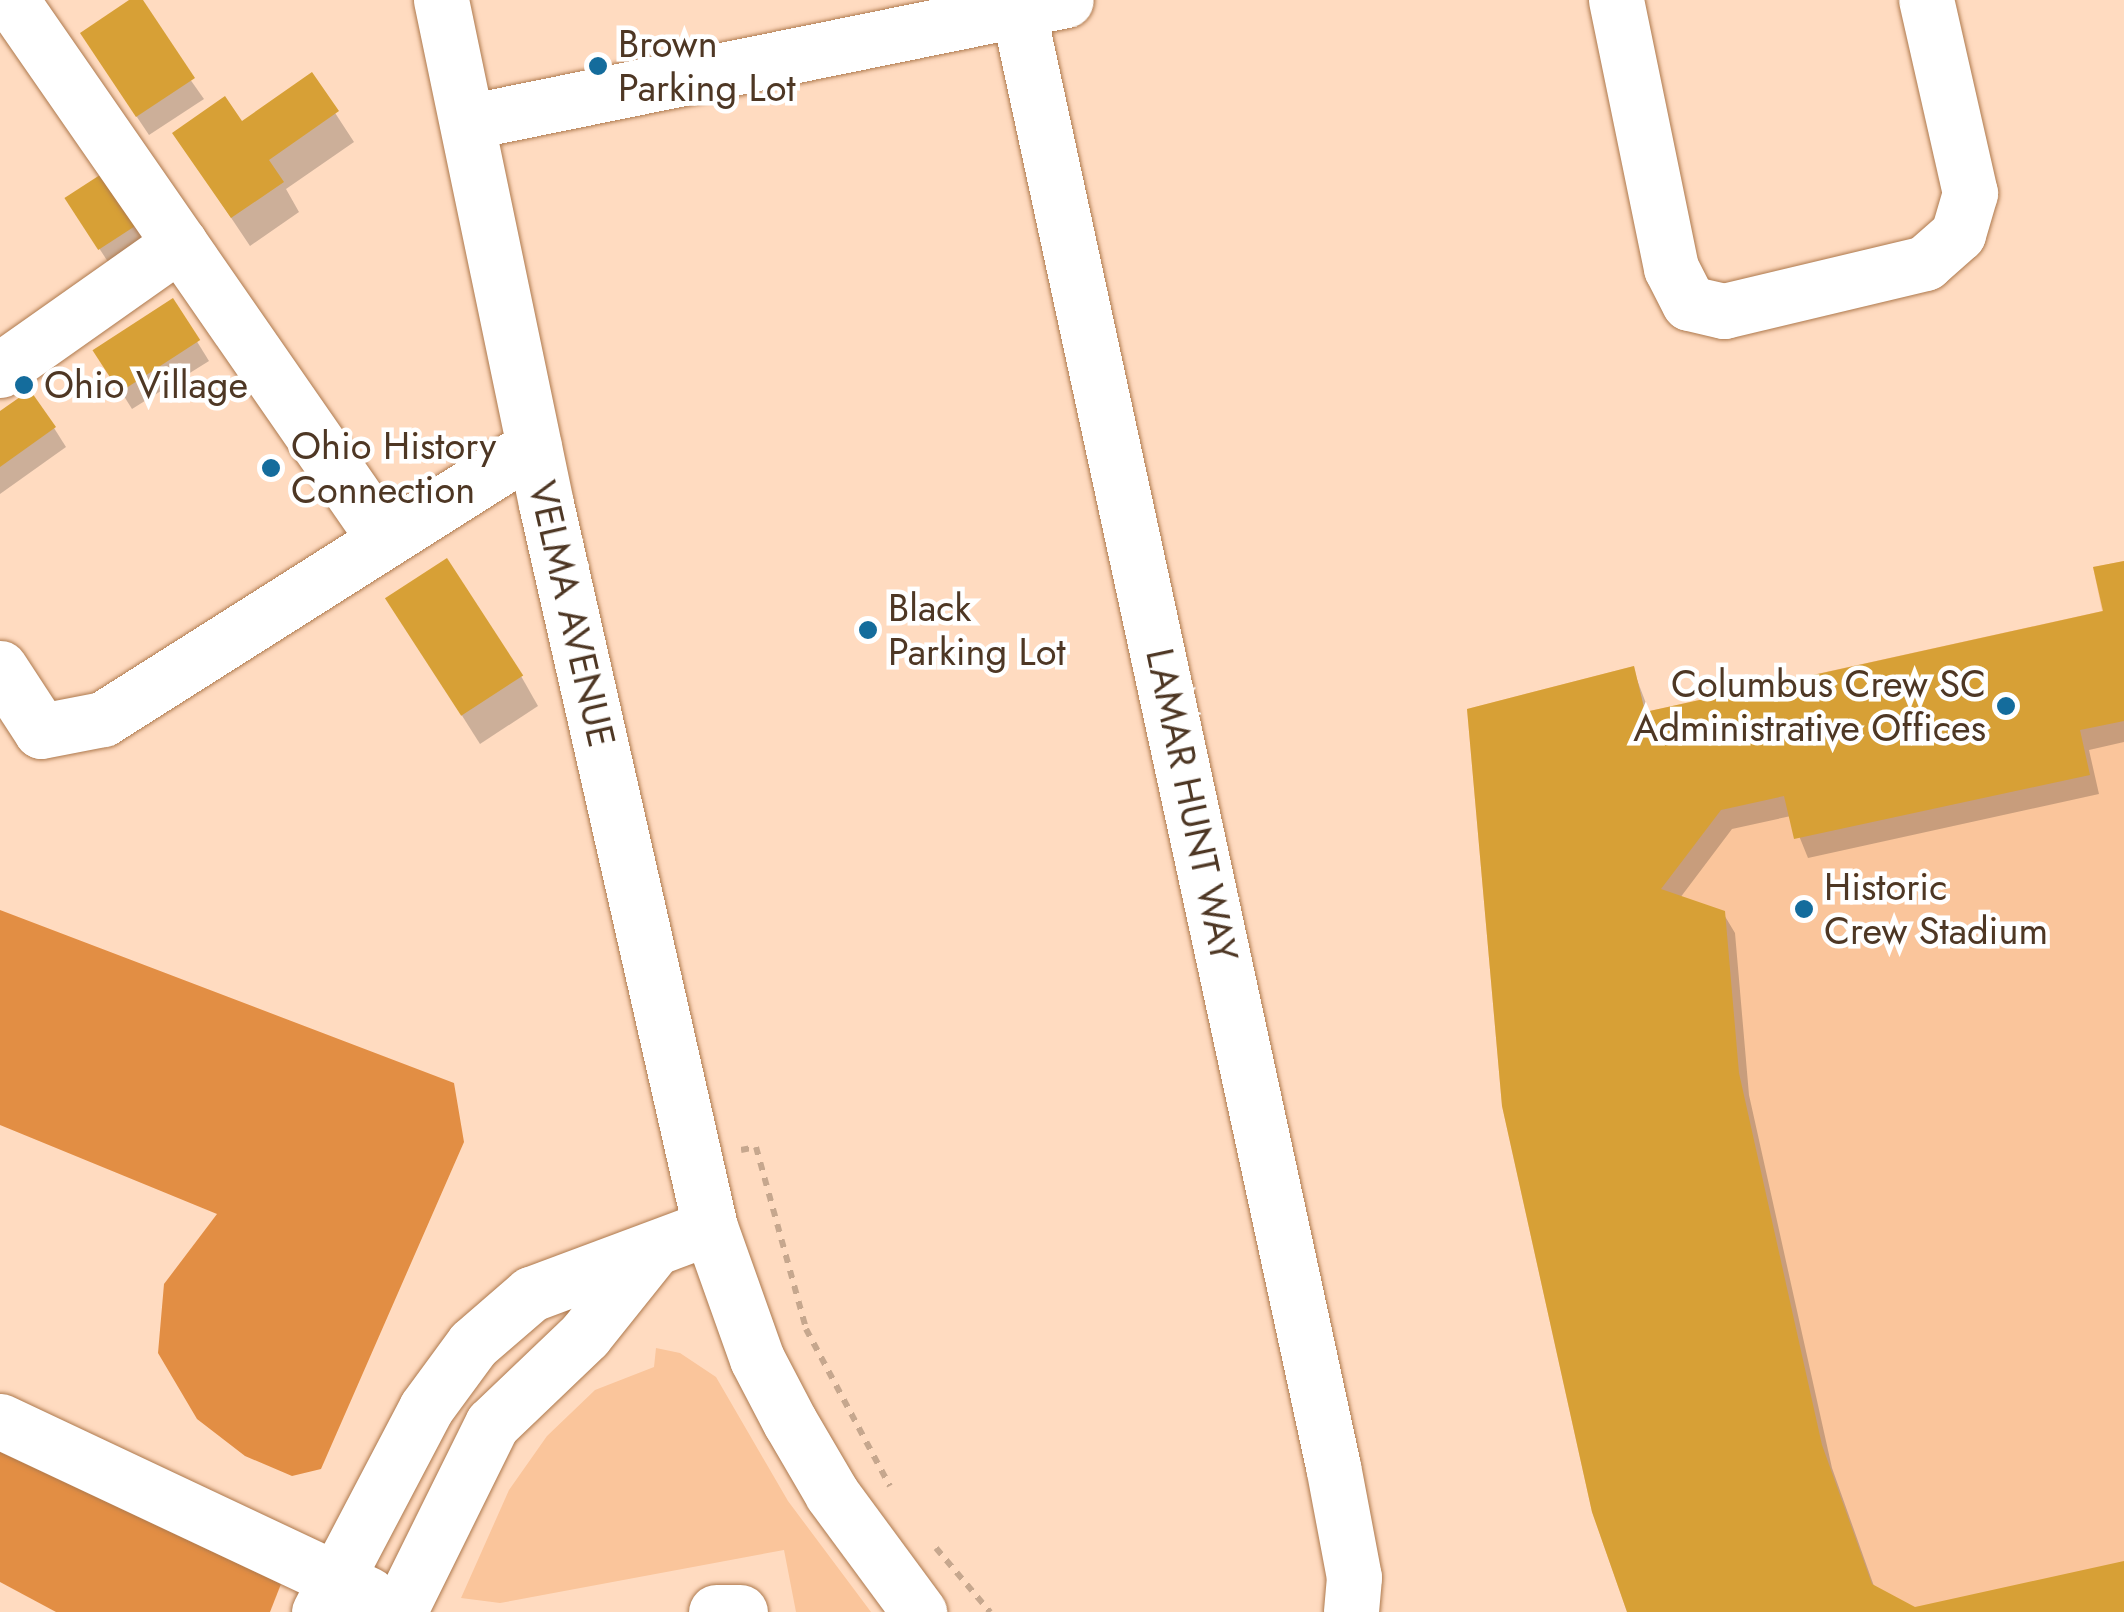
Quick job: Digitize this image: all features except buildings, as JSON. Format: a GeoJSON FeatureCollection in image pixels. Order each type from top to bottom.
{"type":"FeatureCollection","features":[{"type":"Feature","properties":{"kind":"street","name":"VELMA AVENUE"},"geometry":{"type":"LineString","coordinates":[[441,0],[534,446],[710,1227],[757,1360],[790,1422],[832,1494],[920,1612]]}},
{"type":"Feature","properties":{"kind":"street"},"geometry":{"type":"LineString","coordinates":[[1616,0],[1672,268],[1690,303],[1724,311],[1925,263],[1958,234],[1970,193],[1926,0]]}},
{"type":"Feature","properties":{"kind":"street"},"geometry":{"type":"LineString","coordinates":[[467,122],[1033,3]]}},
{"type":"Feature","properties":{"kind":"street","name":"LAMAR HUNT WAY"},"geometry":{"type":"LineString","coordinates":[[1033,3],[1333,1466],[1354,1576],[1352,1612]]}},
{"type":"Feature","properties":{"kind":"street"},"geometry":{"type":"LineString","coordinates":[[16,33],[180,243],[385,540]]}},
{"type":"Feature","properties":{"kind":"street"},"geometry":{"type":"LineString","coordinates":[[0,370],[180,243]]}},
{"type":"Feature","properties":{"kind":"street"},"geometry":{"type":"LineString","coordinates":[[0,668],[41,730],[103,719],[534,446]]}},
{"type":"Feature","properties":{"kind":"street"},"geometry":{"type":"LineString","coordinates":[[327,1595],[426,1408],[473,1344],[531,1294],[710,1227]]}},
{"type":"Feature","properties":{"kind":"street"},"geometry":{"type":"LineString","coordinates":[[0,1420],[327,1595],[401,1611],[492,1424],[585,1335],[656,1247]]}},
{"type":"Feature","properties":{"kind":"street"},"geometry":{"type":"LineString","coordinates":[[716,1612],[740,1612]]}},
{"type":"Feature","properties":{"kind":"path"},"geometry":{"type":"LineString","coordinates":[[737,1151],[756,1147],[806,1329],[898,1499]]}},
{"type":"Feature","properties":{"kind":"path"},"geometry":{"type":"LineString","coordinates":[[930,1542],[990,1612]]}},
{"type":"Feature","properties":{"kind":"shaded area","name":"Historic Crew Stadium"},"geometry":{"type":"Polygon","coordinates":[[[2124,561],[2124,1612],[1627,1612],[1592,1512],[1502,1106],[1467,709],[1634,666],[1645,712],[2102,611],[2093,567],[2124,561]]]}},
{"type":"Feature","properties":{"kind":"shaded area"},"geometry":{"type":"Polygon","coordinates":[[[0,910],[454,1083],[464,1142],[321,1469],[292,1476],[245,1456],[197,1419],[158,1353],[164,1284],[217,1214],[0,1125],[0,910]]]}},
{"type":"Feature","properties":{"kind":"shaded area"},"geometry":{"type":"Polygon","coordinates":[[[656,1348],[680,1353],[716,1377],[788,1501],[871,1612],[796,1612],[784,1550],[500,1603],[461,1598],[509,1490],[547,1436],[595,1390],[654,1367],[656,1348]]]}},
{"type":"Feature","properties":{"kind":"shaded area"},"geometry":{"type":"Polygon","coordinates":[[[0,1452],[281,1584],[270,1612],[56,1612],[0,1582],[0,1452]]]}},
{"type":"Feature","properties":{"kind":"place","name":"Brown Parking Lot"},"geometry":{"type":"Point","coordinates":[598,66]}},
{"type":"Feature","properties":{"kind":"place","name":"Ohio Village"},"geometry":{"type":"Point","coordinates":[24,385]}},
{"type":"Feature","properties":{"kind":"place","name":"Ohio History Connection"},"geometry":{"type":"Point","coordinates":[271,468]}},
{"type":"Feature","properties":{"kind":"place","name":"Black Parking Lot"},"geometry":{"type":"Point","coordinates":[868,630]}},
{"type":"Feature","properties":{"kind":"place","name":"Columbus Crew SC Administrative Offices"},"geometry":{"type":"Point","coordinates":[2006,706]}},
{"type":"Feature","properties":{"kind":"place","name":"Historic Crew Stadium"},"geometry":{"type":"Point","coordinates":[1804,909]}}]}
